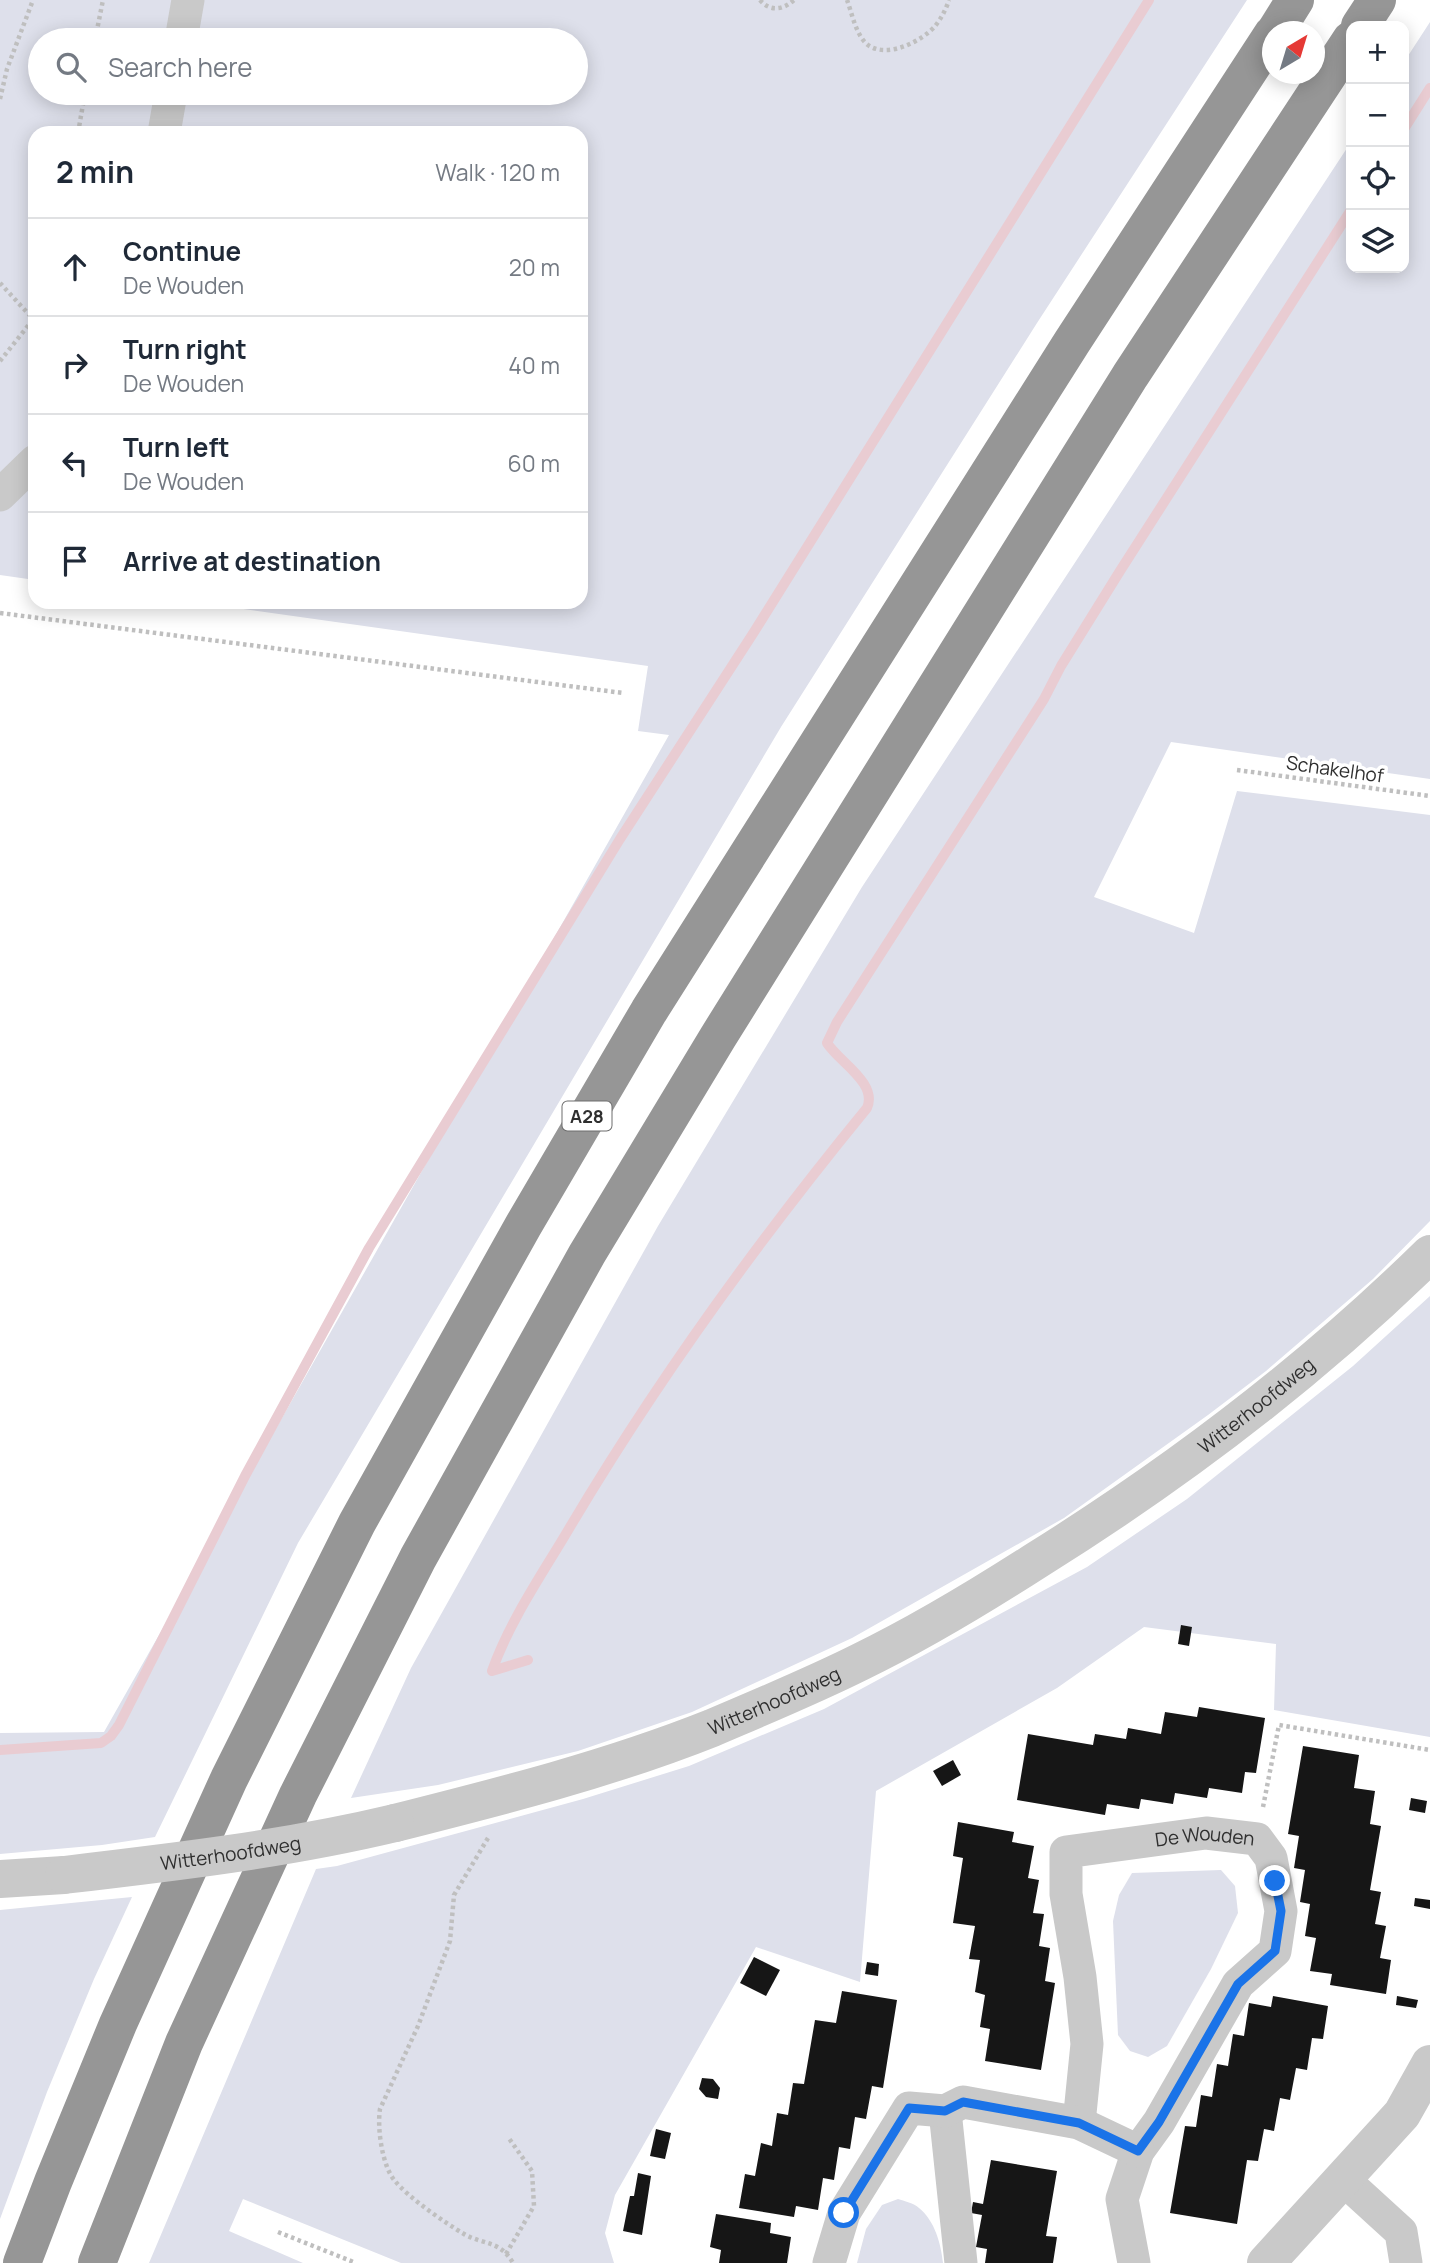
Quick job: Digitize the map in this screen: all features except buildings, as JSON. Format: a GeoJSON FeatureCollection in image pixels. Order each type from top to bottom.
{"type":"FeatureCollection","features":[{"type":"Feature","properties":{"kind":"highway","name":"A28"},"geometry":{"type":"LineString","coordinates":[[1282,21],[1295,0]]}},
{"type":"Feature","properties":{"kind":"highway"},"geometry":{"type":"LineString","coordinates":[[1363,21],[1377,0]]}},
{"type":"Feature","properties":{"kind":"highway"},"geometry":{"type":"LineString","coordinates":[[97,2263],[184,2043],[298,1795],[418,1558],[587,1254],[718,1037],[1130,376],[1346,48]]}},
{"type":"Feature","properties":{"kind":"highway","name":"A28"},"geometry":{"type":"LineString","coordinates":[[22,2263],[52,2182],[118,2024],[229,1779],[356,1523],[523,1226],[649,1010],[1072,342],[1262,51]]}},
{"type":"Feature","properties":{"kind":"street"},"geometry":{"type":"LineString","coordinates":[[183,28],[188,0]]}},
{"type":"Feature","properties":{"kind":"street"},"geometry":{"type":"LineString","coordinates":[[165,126],[169,105]]}},
{"type":"Feature","properties":{"kind":"street"},"geometry":{"type":"LineString","coordinates":[[0,495],[28,468]]}},
{"type":"Feature","properties":{"kind":"street","name":"Witterhoofdweg"},"geometry":{"type":"LineString","coordinates":[[0,1879],[64,1875],[230,1855],[325,1839],[395,1823],[580,1775],[710,1728],[862,1662],[991,1589],[1175,1469],[1284,1384],[1383,1300],[1430,1254]]}},
{"type":"Feature","properties":{"kind":"street","name":"De Wouden"},"geometry":{"type":"LineString","coordinates":[[1079,2123],[1087,2044],[1080,1977],[1066,1894],[1066,1852],[1206,1833],[1257,1839],[1271,1857],[1281,1911],[1275,1951],[1238,1984],[1159,2122],[1138,2151],[1122,2199],[1134,2263]]}},
{"type":"Feature","properties":{"kind":"street"},"geometry":{"type":"LineString","coordinates":[[1266,2263],[1402,2114],[1430,2064]]}},
{"type":"Feature","properties":{"kind":"street"},"geometry":{"type":"LineString","coordinates":[[829,2263],[844,2213],[909,2108],[945,2111],[963,2102],[1079,2123],[1138,2151]]}},
{"type":"Feature","properties":{"kind":"street"},"geometry":{"type":"LineString","coordinates":[[945,2111],[961,2263]]}},
{"type":"Feature","properties":{"kind":"street"},"geometry":{"type":"LineString","coordinates":[[1343,2179],[1402,2232],[1406,2263]]}},
{"type":"Feature","properties":{"kind":"path"},"geometry":{"type":"LineString","coordinates":[[0,99],[7,69],[33,0]]}},
{"type":"Feature","properties":{"kind":"path"},"geometry":{"type":"LineString","coordinates":[[97,28],[103,0]]}},
{"type":"Feature","properties":{"kind":"path"},"geometry":{"type":"LineString","coordinates":[[760,0],[769,8],[776,9],[789,5],[794,0]]}},
{"type":"Feature","properties":{"kind":"path"},"geometry":{"type":"LineString","coordinates":[[847,0],[861,37],[867,44],[883,50],[906,45],[931,30],[942,17],[948,0]]}},
{"type":"Feature","properties":{"kind":"path"},"geometry":{"type":"LineString","coordinates":[[79,126],[83,105]]}},
{"type":"Feature","properties":{"kind":"path"},"geometry":{"type":"LineString","coordinates":[[0,284],[28,312]]}},
{"type":"Feature","properties":{"kind":"path"},"geometry":{"type":"LineString","coordinates":[[0,361],[28,327]]}},
{"type":"Feature","properties":{"kind":"path"},"geometry":{"type":"LineString","coordinates":[[0,613],[623,693]]}},
{"type":"Feature","properties":{"kind":"path","name":"Schakelhof"},"geometry":{"type":"LineString","coordinates":[[1237,770],[1430,796]]}},
{"type":"Feature","properties":{"kind":"path"},"geometry":{"type":"LineString","coordinates":[[1257,1839],[1279,1724],[1430,1750]]}},
{"type":"Feature","properties":{"kind":"path"},"geometry":{"type":"LineString","coordinates":[[488,1838],[454,1895],[450,1941],[418,2026],[380,2109],[379,2141],[393,2180],[466,2235],[495,2244],[513,2263]]}},
{"type":"Feature","properties":{"kind":"path"},"geometry":{"type":"LineString","coordinates":[[506,2254],[534,2206],[532,2171],[508,2137]]}},
{"type":"Feature","properties":{"kind":"path"},"geometry":{"type":"LineString","coordinates":[[278,2232],[356,2263]]}},
{"type":"Feature","properties":{"kind":"shaded area"},"geometry":{"type":"Polygon","coordinates":[[[0,0],[1247,0],[1037,323],[781,727],[298,1543],[155,1837],[102,1845],[0,1854],[0,1733],[104,1732],[669,735],[638,731],[648,666],[243,609],[588,609],[588,126],[28,126],[28,579],[0,575],[0,0]]]}},
{"type":"Feature","properties":{"kind":"shaded area"},"geometry":{"type":"Polygon","coordinates":[[[1430,22],[1430,779],[1171,742],[1094,897],[1194,933],[1237,791],[1430,815],[1430,1221],[1373,1279],[1266,1371],[1208,1415],[1064,1518],[852,1638],[692,1712],[578,1751],[438,1785],[351,1798],[411,1668],[658,1226],[862,887],[1346,150],[1346,273],[1409,273],[1409,54],[1430,22]]]}},
{"type":"Feature","properties":{"kind":"shaded area"},"geometry":{"type":"Polygon","coordinates":[[[1430,1296],[1430,1737],[1274,1710],[1276,1644],[1144,1627],[1057,1688],[876,1791],[860,1982],[756,1947],[615,2195],[605,2233],[614,2263],[401,2263],[243,2199],[229,2231],[303,2263],[149,2263],[316,1869],[337,1866],[583,1799],[689,1766],[824,1709],[1087,1567],[1187,1499],[1353,1366],[1430,1296]]]}},
{"type":"Feature","properties":{"kind":"shaded area"},"geometry":{"type":"Polygon","coordinates":[[[1221,1870],[1235,1886],[1238,1913],[1211,1969],[1167,2046],[1148,2057],[1130,2051],[1118,2035],[1113,1921],[1119,1895],[1132,1873],[1221,1870]]]}},
{"type":"Feature","properties":{"kind":"shaded area"},"geometry":{"type":"Polygon","coordinates":[[[132,1897],[47,2092],[0,2219],[0,1910],[132,1897]]]}},
{"type":"Feature","properties":{"kind":"shaded area"},"geometry":{"type":"Polygon","coordinates":[[[898,2199],[917,2206],[925,2213],[939,2241],[943,2263],[857,2263],[866,2229],[882,2205],[898,2199]]]}},
{"type":"Feature","properties":{"kind":"waterway"},"geometry":{"type":"LineString","coordinates":[[0,1750],[101,1743],[111,1736],[119,1725],[245,1476],[369,1248],[620,839],[754,632],[1149,0]]}},
{"type":"Feature","properties":{"kind":"waterway"},"geometry":{"type":"LineString","coordinates":[[1409,121],[1430,88]]}},
{"type":"Feature","properties":{"kind":"waterway"},"geometry":{"type":"LineString","coordinates":[[528,1660],[492,1671],[508,1633],[528,1597],[638,1418],[748,1260],[867,1108],[869,1099],[862,1081],[827,1043],[837,1022],[1044,699],[1061,666],[1120,571],[1346,218]]}},
{"type":"Feature","properties":{"kind":"route"},"geometry":{"type":"LineString","coordinates":[[844,2213],[909,2108],[945,2111],[963,2102],[1079,2123],[1138,2151],[1159,2122],[1238,1984],[1275,1951],[1281,1911],[1275,1881]]}}]}
